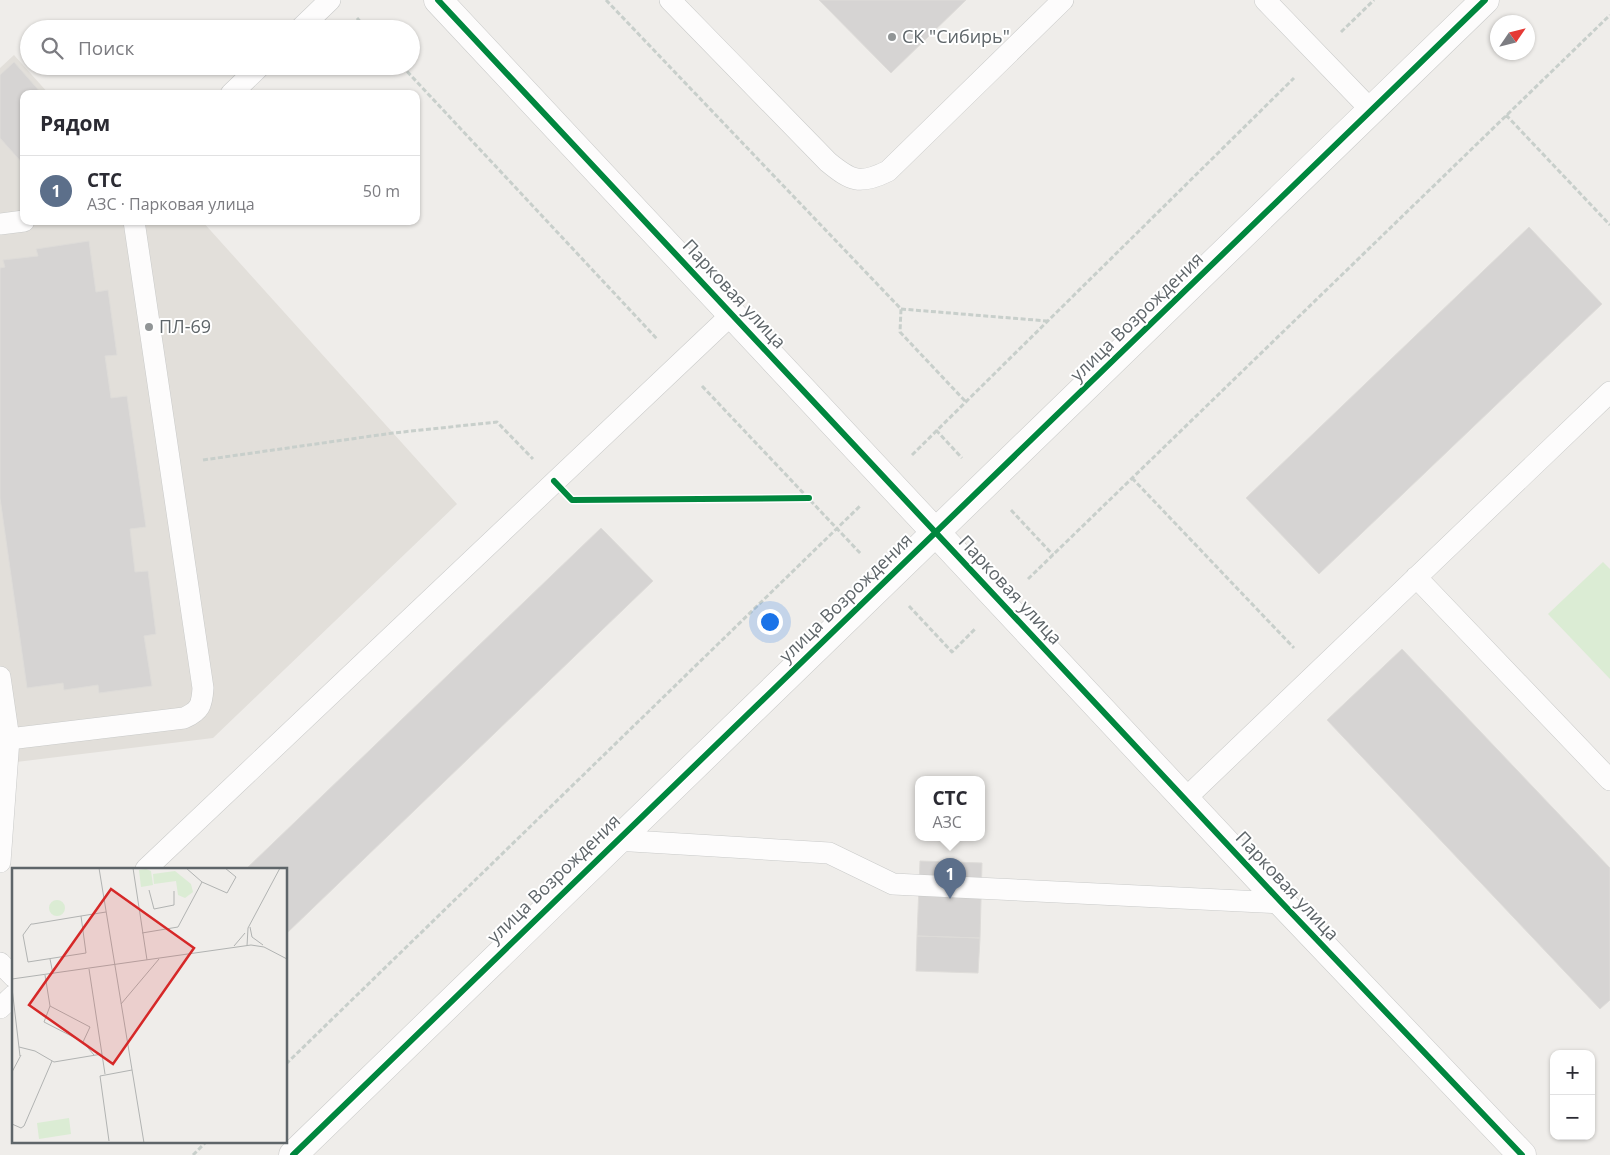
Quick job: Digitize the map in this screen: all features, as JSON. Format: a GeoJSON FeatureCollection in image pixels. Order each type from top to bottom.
{"type":"FeatureCollection","features":[{"type":"Feature","properties":{"kind":"street","name":"улица Возрождения"},"geometry":{"type":"LineString","coordinates":[[293,1155],[615,840],[936,533],[1485,0]]}},
{"type":"Feature","properties":{"kind":"street","name":"Парковая улица"},"geometry":{"type":"LineString","coordinates":[[447,3],[886,480],[1282,903],[1522,1155]]}},
{"type":"Feature","properties":{"kind":"lane"},"geometry":{"type":"LineString","coordinates":[[309,20],[330,0]]}},
{"type":"Feature","properties":{"kind":"lane"},"geometry":{"type":"LineString","coordinates":[[670,0],[828,162],[843,175],[856,180],[873,178],[888,171],[1063,0]]}},
{"type":"Feature","properties":{"kind":"lane"},"geometry":{"type":"LineString","coordinates":[[1265,0],[1371,110]]}},
{"type":"Feature","properties":{"kind":"lane"},"geometry":{"type":"LineString","coordinates":[[236,90],[251,75]]}},
{"type":"Feature","properties":{"kind":"lane"},"geometry":{"type":"LineString","coordinates":[[0,224],[20,222]]}},
{"type":"Feature","properties":{"kind":"lane"},"geometry":{"type":"LineString","coordinates":[[9,739],[184,718],[195,713],[202,705],[203,688],[135,225]]}},
{"type":"Feature","properties":{"kind":"lane"},"geometry":{"type":"LineString","coordinates":[[147,868],[732,314]]}},
{"type":"Feature","properties":{"kind":"lane"},"geometry":{"type":"LineString","coordinates":[[1185,799],[1610,392]]}},
{"type":"Feature","properties":{"kind":"lane"},"geometry":{"type":"LineString","coordinates":[[1416,577],[1610,780]]}},
{"type":"Feature","properties":{"kind":"lane"},"geometry":{"type":"LineString","coordinates":[[0,677],[9,739],[0,862]]}},
{"type":"Feature","properties":{"kind":"lane"},"geometry":{"type":"LineString","coordinates":[[615,840],[829,853],[893,884],[1282,903]]}},
{"type":"Feature","properties":{"kind":"lane"},"geometry":{"type":"LineString","coordinates":[[0,963],[12,975]]}},
{"type":"Feature","properties":{"kind":"lane"},"geometry":{"type":"LineString","coordinates":[[0,1008],[12,997]]}},
{"type":"Feature","properties":{"kind":"path"},"geometry":{"type":"LineString","coordinates":[[606,0],[901,309],[1047,321]]}},
{"type":"Feature","properties":{"kind":"path"},"geometry":{"type":"LineString","coordinates":[[288,1062],[886,480],[1374,0]]}},
{"type":"Feature","properties":{"kind":"path"},"geometry":{"type":"LineString","coordinates":[[1053,555],[1610,15]]}},
{"type":"Feature","properties":{"kind":"path"},"geometry":{"type":"LineString","coordinates":[[1506,115],[1610,225]]}},
{"type":"Feature","properties":{"kind":"path"},"geometry":{"type":"LineString","coordinates":[[901,309],[900,332],[965,402]]}},
{"type":"Feature","properties":{"kind":"path"},"geometry":{"type":"LineString","coordinates":[[170,464],[393,433],[498,422],[572,500],[809,498]]}},
{"type":"Feature","properties":{"kind":"path"},"geometry":{"type":"LineString","coordinates":[[1132,478],[1317,672]]}},
{"type":"Feature","properties":{"kind":"path"},"geometry":{"type":"LineString","coordinates":[[192,1155],[206,1142]]}},
{"type":"Feature","properties":{"kind":"shaded area","name":"ПЛ-69"},"geometry":{"type":"Polygon","coordinates":[[[14,55],[20,62],[20,75],[32,75],[45,90],[20,90],[20,225],[206,225],[457,504],[213,738],[0,764],[0,68],[14,55]]]}},
{"type":"Feature","properties":{"kind":"green space"},"geometry":{"type":"Polygon","coordinates":[[[1603,562],[1610,569],[1610,679],[1548,614],[1603,562]]]}},
{"type":"Feature","properties":{"kind":"building","name":"СК \"Сибирь\""},"geometry":{"type":"Polygon","coordinates":[[[819,0],[966,0],[891,73],[819,0]]]}},
{"type":"Feature","properties":{"kind":"building"},"geometry":{"type":"Polygon","coordinates":[[[14,62],[20,69],[20,75],[25,75],[38,90],[20,90],[20,160],[0,138],[0,75],[14,62]]]}},
{"type":"Feature","properties":{"kind":"building"},"geometry":{"type":"Polygon","coordinates":[[[1529,227],[1602,304],[1319,574],[1246,498],[1529,227]]]}},
{"type":"Feature","properties":{"kind":"building"},"geometry":{"type":"Polygon","coordinates":[[[89,241],[96,292],[108,290],[117,355],[105,356],[111,398],[127,396],[146,527],[130,529],[135,572],[148,571],[156,634],[144,636],[152,686],[99,693],[98,685],[64,690],[63,683],[27,688],[0,498],[0,268],[5,267],[3,260],[38,256],[36,249],[89,241]]]}},
{"type":"Feature","properties":{"kind":"building"},"geometry":{"type":"Polygon","coordinates":[[[601,528],[653,581],[288,932],[288,868],[247,868],[601,528]]]}},
{"type":"Feature","properties":{"kind":"building"},"geometry":{"type":"Polygon","coordinates":[[[1402,649],[1610,868],[1610,1000],[1600,1009],[1327,720],[1402,649]]]}},
{"type":"Feature","properties":{"kind":"building"},"geometry":{"type":"Polygon","coordinates":[[[920,861],[982,863],[980,938],[917,936],[920,861]]]}},
{"type":"Feature","properties":{"kind":"building"},"geometry":{"type":"Polygon","coordinates":[[[917,936],[980,938],[978,973],[916,971],[917,936]]]}},
{"type":"Feature","properties":{"kind":"cycle path"},"geometry":{"type":"LineString","coordinates":[[438,0],[1282,903],[1522,1155]]}},
{"type":"Feature","properties":{"kind":"cycle path"},"geometry":{"type":"LineString","coordinates":[[293,1155],[1485,0]]}},
{"type":"Feature","properties":{"kind":"cycle path"},"geometry":{"type":"LineString","coordinates":[[554,481],[572,500],[809,498]]}},
{"type":"Feature","properties":{"kind":"place","name":"СК \"Сибирь\""},"geometry":{"type":"Point","coordinates":[892,37]}},
{"type":"Feature","properties":{"kind":"place","name":"ПЛ-69"},"geometry":{"type":"Point","coordinates":[149,327]}},
{"type":"Feature","properties":{"kind":"place","name":"СТС"},"geometry":{"type":"Point","coordinates":[950,899]}}]}
